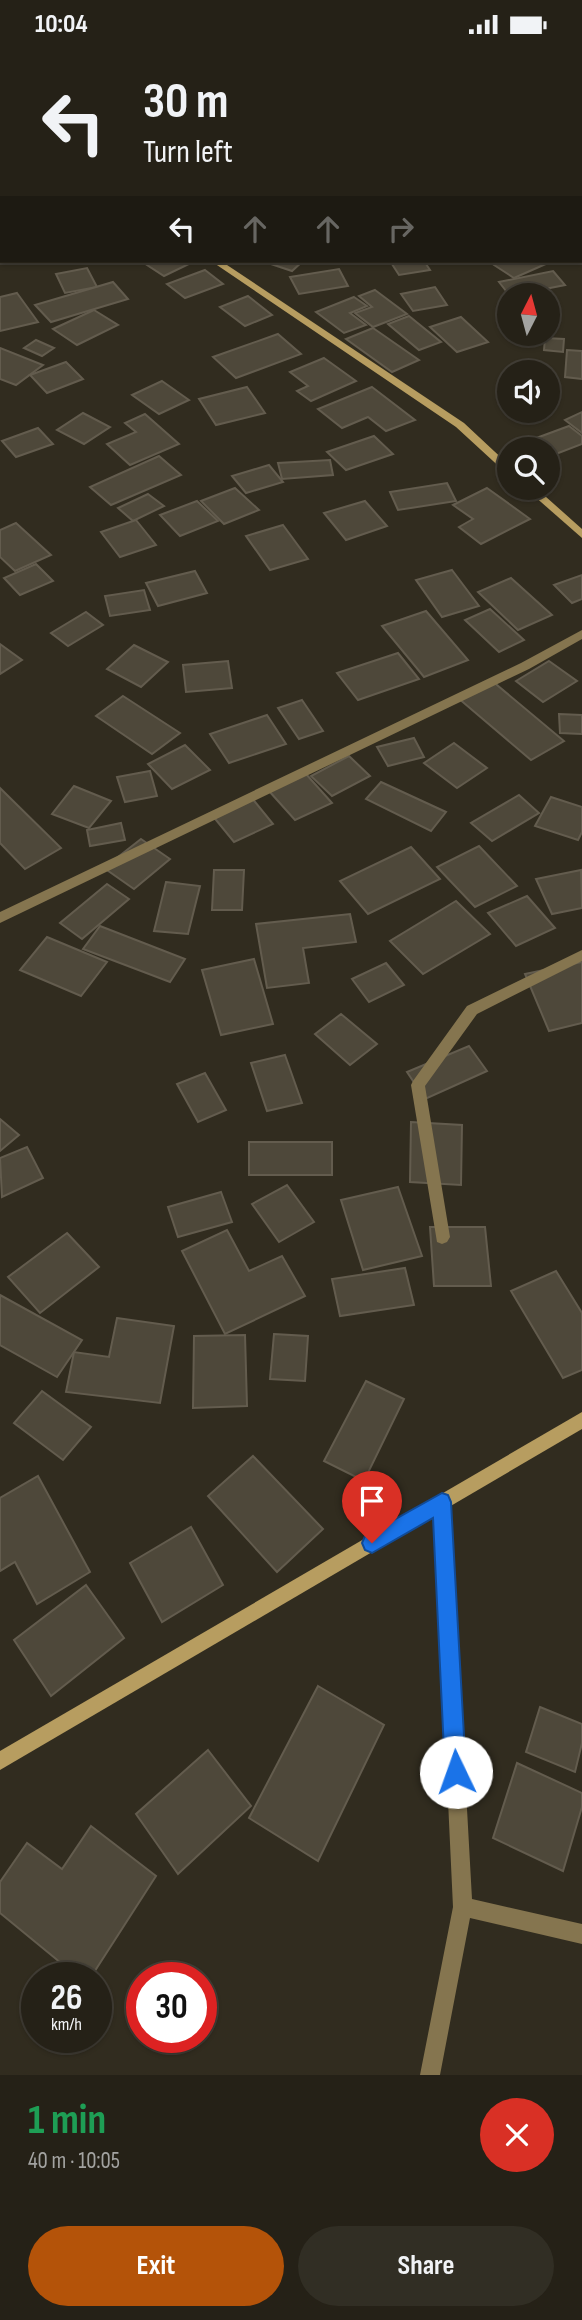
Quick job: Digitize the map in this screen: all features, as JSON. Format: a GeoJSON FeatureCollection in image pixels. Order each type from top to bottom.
{"type":"FeatureCollection","features":[{"type":"Feature","properties":{"kind":"street"},"geometry":{"type":"LineString","coordinates":[[218,263],[460,425],[497,459]]}},
{"type":"Feature","properties":{"kind":"street"},"geometry":{"type":"LineString","coordinates":[[543,500],[582,535]]}},
{"type":"Feature","properties":{"kind":"street"},"geometry":{"type":"LineString","coordinates":[[0,918],[525,666],[582,634]]}},
{"type":"Feature","properties":{"kind":"street"},"geometry":{"type":"LineString","coordinates":[[442,1237],[418,1085],[472,1010],[582,955]]}},
{"type":"Feature","properties":{"kind":"street"},"geometry":{"type":"LineString","coordinates":[[0,1761],[582,1420]]}},
{"type":"Feature","properties":{"kind":"street"},"geometry":{"type":"LineString","coordinates":[[430,2075],[463,1907],[442,1502]]}},
{"type":"Feature","properties":{"kind":"street"},"geometry":{"type":"LineString","coordinates":[[463,1907],[582,1934]]}},
{"type":"Feature","properties":{"kind":"building"},"geometry":{"type":"Polygon","coordinates":[[[144,263],[191,263],[164,276],[144,263]]]}},
{"type":"Feature","properties":{"kind":"building"},"geometry":{"type":"Polygon","coordinates":[[[268,263],[301,263],[292,271],[268,263]]]}},
{"type":"Feature","properties":{"kind":"building"},"geometry":{"type":"Polygon","coordinates":[[[391,263],[425,263],[430,270],[399,275],[391,263]]]}},
{"type":"Feature","properties":{"kind":"building"},"geometry":{"type":"Polygon","coordinates":[[[491,263],[548,263],[514,278],[491,263]]]}},
{"type":"Feature","properties":{"kind":"building"},"geometry":{"type":"Polygon","coordinates":[[[87,268],[97,287],[65,293],[56,274],[87,268]]]}},
{"type":"Feature","properties":{"kind":"building"},"geometry":{"type":"Polygon","coordinates":[[[339,269],[348,286],[299,294],[290,277],[339,269]]]}},
{"type":"Feature","properties":{"kind":"building"},"geometry":{"type":"Polygon","coordinates":[[[205,270],[223,284],[185,298],[167,284],[205,270]]]}},
{"type":"Feature","properties":{"kind":"building"},"geometry":{"type":"Polygon","coordinates":[[[553,271],[565,285],[560,286],[560,283],[499,282],[553,271]]]}},
{"type":"Feature","properties":{"kind":"building"},"geometry":{"type":"Polygon","coordinates":[[[113,282],[128,299],[51,322],[35,305],[113,282]]]}},
{"type":"Feature","properties":{"kind":"building"},"geometry":{"type":"Polygon","coordinates":[[[435,287],[447,305],[413,311],[401,294],[435,287]]]}},
{"type":"Feature","properties":{"kind":"building"},"geometry":{"type":"Polygon","coordinates":[[[375,290],[407,314],[373,327],[355,313],[372,307],[359,296],[375,290]]]}},
{"type":"Feature","properties":{"kind":"building"},"geometry":{"type":"Polygon","coordinates":[[[17,293],[38,322],[0,331],[0,297],[17,293]]]}},
{"type":"Feature","properties":{"kind":"building"},"geometry":{"type":"Polygon","coordinates":[[[248,296],[272,315],[245,326],[220,307],[248,296]]]}},
{"type":"Feature","properties":{"kind":"building"},"geometry":{"type":"Polygon","coordinates":[[[354,297],[367,306],[350,313],[366,325],[344,333],[316,312],[354,297]]]}},
{"type":"Feature","properties":{"kind":"building"},"geometry":{"type":"Polygon","coordinates":[[[94,310],[118,325],[77,345],[53,329],[94,310]]]}},
{"type":"Feature","properties":{"kind":"building"},"geometry":{"type":"Polygon","coordinates":[[[409,316],[441,342],[419,350],[388,324],[409,316]]]}},
{"type":"Feature","properties":{"kind":"building"},"geometry":{"type":"Polygon","coordinates":[[[461,317],[488,342],[457,352],[430,327],[461,317]]]}},
{"type":"Feature","properties":{"kind":"building"},"geometry":{"type":"Polygon","coordinates":[[[373,328],[419,360],[392,372],[346,339],[373,328]]]}},
{"type":"Feature","properties":{"kind":"building"},"geometry":{"type":"Polygon","coordinates":[[[278,334],[301,354],[236,378],[213,357],[278,334]]]}},
{"type":"Feature","properties":{"kind":"building"},"geometry":{"type":"Polygon","coordinates":[[[560,339],[564,339],[563,352],[544,350],[544,347],[560,347],[560,339]]]}},
{"type":"Feature","properties":{"kind":"building"},"geometry":{"type":"Polygon","coordinates":[[[36,340],[54,348],[42,356],[24,348],[36,340]]]}},
{"type":"Feature","properties":{"kind":"building"},"geometry":{"type":"Polygon","coordinates":[[[0,348],[43,365],[16,385],[0,379],[0,348]]]}},
{"type":"Feature","properties":{"kind":"building"},"geometry":{"type":"Polygon","coordinates":[[[567,350],[582,351],[582,379],[565,377],[567,350]]]}},
{"type":"Feature","properties":{"kind":"building"},"geometry":{"type":"Polygon","coordinates":[[[324,358],[356,381],[311,401],[297,391],[308,386],[290,372],[324,358]]]}},
{"type":"Feature","properties":{"kind":"building"},"geometry":{"type":"Polygon","coordinates":[[[66,362],[83,379],[47,393],[30,375],[66,362]]]}},
{"type":"Feature","properties":{"kind":"building"},"geometry":{"type":"Polygon","coordinates":[[[162,381],[189,400],[159,414],[132,395],[162,381]]]}},
{"type":"Feature","properties":{"kind":"building"},"geometry":{"type":"Polygon","coordinates":[[[247,387],[265,413],[216,425],[199,399],[247,387]]]}},
{"type":"Feature","properties":{"kind":"building"},"geometry":{"type":"Polygon","coordinates":[[[372,387],[415,420],[386,431],[368,417],[342,428],[318,409],[372,387]]]}},
{"type":"Feature","properties":{"kind":"building"},"geometry":{"type":"Polygon","coordinates":[[[582,412],[582,433],[565,420],[582,412]]]}},
{"type":"Feature","properties":{"kind":"building"},"geometry":{"type":"Polygon","coordinates":[[[83,413],[110,427],[84,444],[57,430],[83,413]]]}},
{"type":"Feature","properties":{"kind":"building"},"geometry":{"type":"Polygon","coordinates":[[[145,414],[179,444],[130,465],[107,444],[136,432],[125,423],[145,414]]]}},
{"type":"Feature","properties":{"kind":"building"},"geometry":{"type":"Polygon","coordinates":[[[569,426],[582,436],[582,444],[560,452],[560,437],[539,437],[569,426]]]}},
{"type":"Feature","properties":{"kind":"building"},"geometry":{"type":"Polygon","coordinates":[[[38,428],[53,444],[16,457],[2,441],[38,428]]]}},
{"type":"Feature","properties":{"kind":"building"},"geometry":{"type":"Polygon","coordinates":[[[374,436],[393,454],[346,470],[327,452],[374,436]]]}},
{"type":"Feature","properties":{"kind":"building"},"geometry":{"type":"Polygon","coordinates":[[[159,456],[181,475],[111,505],[90,487],[159,456]]]}},
{"type":"Feature","properties":{"kind":"building"},"geometry":{"type":"Polygon","coordinates":[[[330,460],[333,475],[282,479],[278,463],[330,460]]]}},
{"type":"Feature","properties":{"kind":"building"},"geometry":{"type":"Polygon","coordinates":[[[269,465],[283,482],[246,493],[232,476],[269,465]]]}},
{"type":"Feature","properties":{"kind":"building"},"geometry":{"type":"Polygon","coordinates":[[[447,483],[456,501],[398,510],[390,492],[447,483]]]}},
{"type":"Feature","properties":{"kind":"building"},"geometry":{"type":"Polygon","coordinates":[[[235,488],[259,510],[224,524],[201,501],[235,488]]]}},
{"type":"Feature","properties":{"kind":"building"},"geometry":{"type":"Polygon","coordinates":[[[487,488],[497,495],[497,500],[504,500],[530,519],[481,544],[459,527],[473,519],[453,505],[487,488]]]}},
{"type":"Feature","properties":{"kind":"building"},"geometry":{"type":"Polygon","coordinates":[[[148,494],[164,506],[133,521],[118,508],[148,494]]]}},
{"type":"Feature","properties":{"kind":"building"},"geometry":{"type":"Polygon","coordinates":[[[197,501],[218,521],[180,536],[160,515],[197,501]]]}},
{"type":"Feature","properties":{"kind":"building"},"geometry":{"type":"Polygon","coordinates":[[[365,501],[387,526],[346,540],[324,513],[365,501]]]}},
{"type":"Feature","properties":{"kind":"building"},"geometry":{"type":"Polygon","coordinates":[[[136,520],[156,545],[120,557],[101,532],[136,520]]]}},
{"type":"Feature","properties":{"kind":"building"},"geometry":{"type":"Polygon","coordinates":[[[16,523],[51,555],[15,571],[0,557],[0,530],[16,523]]]}},
{"type":"Feature","properties":{"kind":"building"},"geometry":{"type":"Polygon","coordinates":[[[283,525],[308,559],[270,570],[246,536],[283,525]]]}},
{"type":"Feature","properties":{"kind":"building"},"geometry":{"type":"Polygon","coordinates":[[[36,564],[53,581],[20,595],[4,578],[36,564]]]}},
{"type":"Feature","properties":{"kind":"building"},"geometry":{"type":"Polygon","coordinates":[[[452,570],[479,606],[442,617],[416,580],[452,570]]]}},
{"type":"Feature","properties":{"kind":"building"},"geometry":{"type":"Polygon","coordinates":[[[195,571],[207,593],[158,606],[146,583],[195,571]]]}},
{"type":"Feature","properties":{"kind":"building"},"geometry":{"type":"Polygon","coordinates":[[[582,575],[582,599],[572,603],[554,585],[582,575]]]}},
{"type":"Feature","properties":{"kind":"building"},"geometry":{"type":"Polygon","coordinates":[[[511,578],[552,615],[518,630],[478,592],[511,578]]]}},
{"type":"Feature","properties":{"kind":"building"},"geometry":{"type":"Polygon","coordinates":[[[144,590],[150,610],[110,616],[105,596],[144,590]]]}},
{"type":"Feature","properties":{"kind":"building"},"geometry":{"type":"Polygon","coordinates":[[[490,609],[524,640],[499,652],[465,620],[490,609]]]}},
{"type":"Feature","properties":{"kind":"building"},"geometry":{"type":"Polygon","coordinates":[[[426,611],[468,660],[424,677],[382,626],[426,611]]]}},
{"type":"Feature","properties":{"kind":"building"},"geometry":{"type":"Polygon","coordinates":[[[86,612],[103,625],[68,646],[51,633],[86,612]]]}},
{"type":"Feature","properties":{"kind":"building"},"geometry":{"type":"Polygon","coordinates":[[[0,644],[22,660],[0,674],[0,644]]]}},
{"type":"Feature","properties":{"kind":"building"},"geometry":{"type":"Polygon","coordinates":[[[134,645],[168,662],[141,687],[107,669],[134,645]]]}},
{"type":"Feature","properties":{"kind":"building"},"geometry":{"type":"Polygon","coordinates":[[[398,653],[419,679],[358,700],[337,673],[398,653]]]}},
{"type":"Feature","properties":{"kind":"building"},"geometry":{"type":"Polygon","coordinates":[[[228,661],[232,688],[186,692],[183,665],[228,661]]]}},
{"type":"Feature","properties":{"kind":"building"},"geometry":{"type":"Polygon","coordinates":[[[549,661],[577,681],[543,702],[516,681],[549,661]]]}},
{"type":"Feature","properties":{"kind":"building"},"geometry":{"type":"Polygon","coordinates":[[[491,680],[564,741],[531,760],[458,698],[491,680]]]}},
{"type":"Feature","properties":{"kind":"building"},"geometry":{"type":"Polygon","coordinates":[[[123,696],[180,733],[152,754],[96,716],[123,696]]]}},
{"type":"Feature","properties":{"kind":"building"},"geometry":{"type":"Polygon","coordinates":[[[302,700],[323,731],[299,739],[278,708],[302,700]]]}},
{"type":"Feature","properties":{"kind":"building"},"geometry":{"type":"Polygon","coordinates":[[[559,714],[582,715],[582,734],[560,733],[559,714]]]}},
{"type":"Feature","properties":{"kind":"building"},"geometry":{"type":"Polygon","coordinates":[[[267,715],[286,744],[229,763],[210,734],[267,715]]]}},
{"type":"Feature","properties":{"kind":"building"},"geometry":{"type":"Polygon","coordinates":[[[414,738],[424,757],[388,766],[377,747],[414,738]]]}},
{"type":"Feature","properties":{"kind":"building"},"geometry":{"type":"Polygon","coordinates":[[[454,743],[487,768],[457,788],[424,763],[454,743]]]}},
{"type":"Feature","properties":{"kind":"building"},"geometry":{"type":"Polygon","coordinates":[[[185,745],[210,770],[172,789],[148,764],[185,745]]]}},
{"type":"Feature","properties":{"kind":"building"},"geometry":{"type":"Polygon","coordinates":[[[349,756],[370,776],[332,796],[311,776],[349,756]]]}},
{"type":"Feature","properties":{"kind":"building"},"geometry":{"type":"Polygon","coordinates":[[[150,771],[157,796],[125,802],[117,777],[150,771]]]}},
{"type":"Feature","properties":{"kind":"building"},"geometry":{"type":"Polygon","coordinates":[[[306,774],[332,803],[295,820],[269,791],[306,774]]]}},
{"type":"Feature","properties":{"kind":"building"},"geometry":{"type":"Polygon","coordinates":[[[381,782],[446,812],[431,831],[366,799],[381,782]]]}},
{"type":"Feature","properties":{"kind":"building"},"geometry":{"type":"Polygon","coordinates":[[[74,786],[111,801],[89,828],[52,814],[74,786]]]}},
{"type":"Feature","properties":{"kind":"building"},"geometry":{"type":"Polygon","coordinates":[[[0,788],[61,848],[25,869],[0,843],[0,788]]]}},
{"type":"Feature","properties":{"kind":"building"},"geometry":{"type":"Polygon","coordinates":[[[519,795],[539,813],[492,841],[471,823],[519,795]]]}},
{"type":"Feature","properties":{"kind":"building"},"geometry":{"type":"Polygon","coordinates":[[[251,797],[273,824],[234,842],[212,815],[251,797]]]}},
{"type":"Feature","properties":{"kind":"building"},"geometry":{"type":"Polygon","coordinates":[[[551,797],[582,807],[582,832],[578,840],[535,826],[551,797]]]}},
{"type":"Feature","properties":{"kind":"building"},"geometry":{"type":"Polygon","coordinates":[[[121,823],[125,840],[90,846],[87,830],[121,823]]]}},
{"type":"Feature","properties":{"kind":"building"},"geometry":{"type":"Polygon","coordinates":[[[141,839],[170,859],[134,889],[104,868],[141,839]]]}},
{"type":"Feature","properties":{"kind":"building"},"geometry":{"type":"Polygon","coordinates":[[[479,846],[517,886],[475,907],[437,867],[479,846]]]}},
{"type":"Feature","properties":{"kind":"building"},"geometry":{"type":"Polygon","coordinates":[[[411,847],[440,879],[368,914],[340,881],[411,847]]]}},
{"type":"Feature","properties":{"kind":"building"},"geometry":{"type":"Polygon","coordinates":[[[214,870],[244,870],[242,910],[212,910],[214,870]]]}},
{"type":"Feature","properties":{"kind":"building"},"geometry":{"type":"Polygon","coordinates":[[[581,870],[582,908],[552,914],[536,879],[581,870]]]}},
{"type":"Feature","properties":{"kind":"building"},"geometry":{"type":"Polygon","coordinates":[[[166,882],[200,886],[188,934],[154,931],[166,882]]]}},
{"type":"Feature","properties":{"kind":"building"},"geometry":{"type":"Polygon","coordinates":[[[107,884],[129,899],[82,939],[60,923],[107,884]]]}},
{"type":"Feature","properties":{"kind":"building"},"geometry":{"type":"Polygon","coordinates":[[[527,896],[555,928],[516,946],[488,913],[527,896]]]}},
{"type":"Feature","properties":{"kind":"building"},"geometry":{"type":"Polygon","coordinates":[[[456,901],[490,934],[423,974],[390,941],[456,901]]]}},
{"type":"Feature","properties":{"kind":"building"},"geometry":{"type":"Polygon","coordinates":[[[350,914],[356,942],[303,948],[309,983],[267,988],[256,924],[350,914]]]}},
{"type":"Feature","properties":{"kind":"building"},"geometry":{"type":"Polygon","coordinates":[[[100,926],[185,959],[170,982],[83,949],[100,926]]]}},
{"type":"Feature","properties":{"kind":"building"},"geometry":{"type":"Polygon","coordinates":[[[47,937],[107,962],[81,996],[20,970],[47,937]]]}},
{"type":"Feature","properties":{"kind":"building"},"geometry":{"type":"Polygon","coordinates":[[[254,959],[273,1024],[221,1035],[202,970],[254,959]]]}},
{"type":"Feature","properties":{"kind":"building"},"geometry":{"type":"Polygon","coordinates":[[[582,962],[582,1023],[549,1031],[525,974],[582,962]]]}},
{"type":"Feature","properties":{"kind":"building"},"geometry":{"type":"Polygon","coordinates":[[[386,963],[404,985],[369,1002],[352,979],[386,963]]]}},
{"type":"Feature","properties":{"kind":"building"},"geometry":{"type":"Polygon","coordinates":[[[341,1014],[377,1044],[350,1065],[315,1034],[341,1014]]]}},
{"type":"Feature","properties":{"kind":"building"},"geometry":{"type":"Polygon","coordinates":[[[469,1046],[487,1071],[425,1099],[407,1072],[469,1046]]]}},
{"type":"Feature","properties":{"kind":"building"},"geometry":{"type":"Polygon","coordinates":[[[285,1055],[302,1103],[267,1111],[251,1063],[285,1055]]]}},
{"type":"Feature","properties":{"kind":"building"},"geometry":{"type":"Polygon","coordinates":[[[205,1073],[226,1110],[198,1122],[177,1084],[205,1073]]]}},
{"type":"Feature","properties":{"kind":"building"},"geometry":{"type":"Polygon","coordinates":[[[0,1119],[19,1135],[0,1151],[0,1119]]]}},
{"type":"Feature","properties":{"kind":"building"},"geometry":{"type":"Polygon","coordinates":[[[411,1122],[462,1125],[461,1185],[410,1182],[411,1122]]]}},
{"type":"Feature","properties":{"kind":"building"},"geometry":{"type":"Polygon","coordinates":[[[249,1142],[332,1142],[332,1175],[249,1175],[249,1142]]]}},
{"type":"Feature","properties":{"kind":"building"},"geometry":{"type":"Polygon","coordinates":[[[27,1147],[43,1178],[2,1197],[0,1158],[27,1147]]]}},
{"type":"Feature","properties":{"kind":"building"},"geometry":{"type":"Polygon","coordinates":[[[287,1185],[314,1222],[279,1242],[252,1204],[287,1185]]]}},
{"type":"Feature","properties":{"kind":"building"},"geometry":{"type":"Polygon","coordinates":[[[398,1187],[422,1256],[363,1270],[341,1200],[398,1187]]]}},
{"type":"Feature","properties":{"kind":"building"},"geometry":{"type":"Polygon","coordinates":[[[221,1192],[232,1222],[178,1237],[168,1207],[221,1192]]]}},
{"type":"Feature","properties":{"kind":"building"},"geometry":{"type":"Polygon","coordinates":[[[430,1227],[485,1227],[491,1286],[434,1286],[430,1227]]]}},
{"type":"Feature","properties":{"kind":"building"},"geometry":{"type":"Polygon","coordinates":[[[227,1230],[249,1271],[282,1256],[305,1296],[225,1334],[182,1251],[227,1230]]]}},
{"type":"Feature","properties":{"kind":"building"},"geometry":{"type":"Polygon","coordinates":[[[67,1233],[99,1267],[40,1313],[8,1277],[67,1233]]]}},
{"type":"Feature","properties":{"kind":"building"},"geometry":{"type":"Polygon","coordinates":[[[405,1268],[414,1305],[340,1316],[332,1279],[405,1268]]]}},
{"type":"Feature","properties":{"kind":"building"},"geometry":{"type":"Polygon","coordinates":[[[556,1271],[582,1313],[582,1370],[563,1378],[511,1291],[556,1271]]]}},
{"type":"Feature","properties":{"kind":"building"},"geometry":{"type":"Polygon","coordinates":[[[0,1295],[82,1340],[57,1377],[0,1345],[0,1295]]]}},
{"type":"Feature","properties":{"kind":"building"},"geometry":{"type":"Polygon","coordinates":[[[117,1318],[174,1326],[160,1403],[66,1392],[74,1352],[109,1357],[117,1318]]]}},
{"type":"Feature","properties":{"kind":"building"},"geometry":{"type":"Polygon","coordinates":[[[274,1334],[308,1336],[305,1381],[270,1379],[274,1334]]]}},
{"type":"Feature","properties":{"kind":"building"},"geometry":{"type":"Polygon","coordinates":[[[245,1335],[247,1406],[193,1408],[194,1336],[245,1335]]]}},
{"type":"Feature","properties":{"kind":"building"},"geometry":{"type":"Polygon","coordinates":[[[366,1381],[404,1399],[364,1481],[324,1461],[366,1381]]]}},
{"type":"Feature","properties":{"kind":"building"},"geometry":{"type":"Polygon","coordinates":[[[42,1391],[91,1427],[63,1460],[14,1423],[42,1391]]]}},
{"type":"Feature","properties":{"kind":"building"},"geometry":{"type":"Polygon","coordinates":[[[253,1456],[323,1529],[277,1572],[208,1496],[253,1456]]]}},
{"type":"Feature","properties":{"kind":"building"},"geometry":{"type":"Polygon","coordinates":[[[38,1476],[90,1572],[37,1604],[15,1562],[0,1571],[0,1498],[38,1476]]]}},
{"type":"Feature","properties":{"kind":"building"},"geometry":{"type":"Polygon","coordinates":[[[191,1527],[223,1585],[162,1622],[130,1563],[191,1527]]]}},
{"type":"Feature","properties":{"kind":"building"},"geometry":{"type":"Polygon","coordinates":[[[86,1585],[124,1638],[51,1696],[14,1640],[86,1585]]]}},
{"type":"Feature","properties":{"kind":"building"},"geometry":{"type":"Polygon","coordinates":[[[318,1686],[384,1725],[318,1861],[249,1818],[318,1686]]]}},
{"type":"Feature","properties":{"kind":"building"},"geometry":{"type":"Polygon","coordinates":[[[540,1707],[582,1724],[582,1743],[575,1772],[526,1752],[540,1707]]]}},
{"type":"Feature","properties":{"kind":"building"},"geometry":{"type":"Polygon","coordinates":[[[208,1750],[251,1806],[178,1874],[136,1814],[208,1750]]]}},
{"type":"Feature","properties":{"kind":"building"},"geometry":{"type":"Polygon","coordinates":[[[517,1763],[582,1793],[582,1807],[563,1871],[493,1838],[517,1763]]]}},
{"type":"Feature","properties":{"kind":"building"},"geometry":{"type":"Polygon","coordinates":[[[91,1826],[156,1876],[101,1962],[60,1962],[0,1913],[0,1882],[27,1843],[62,1869],[91,1826]]]}},
{"type":"Feature","properties":{"kind":"route"},"geometry":{"type":"LineString","coordinates":[[372,1543],[442,1502],[456,1772]]}}]}
